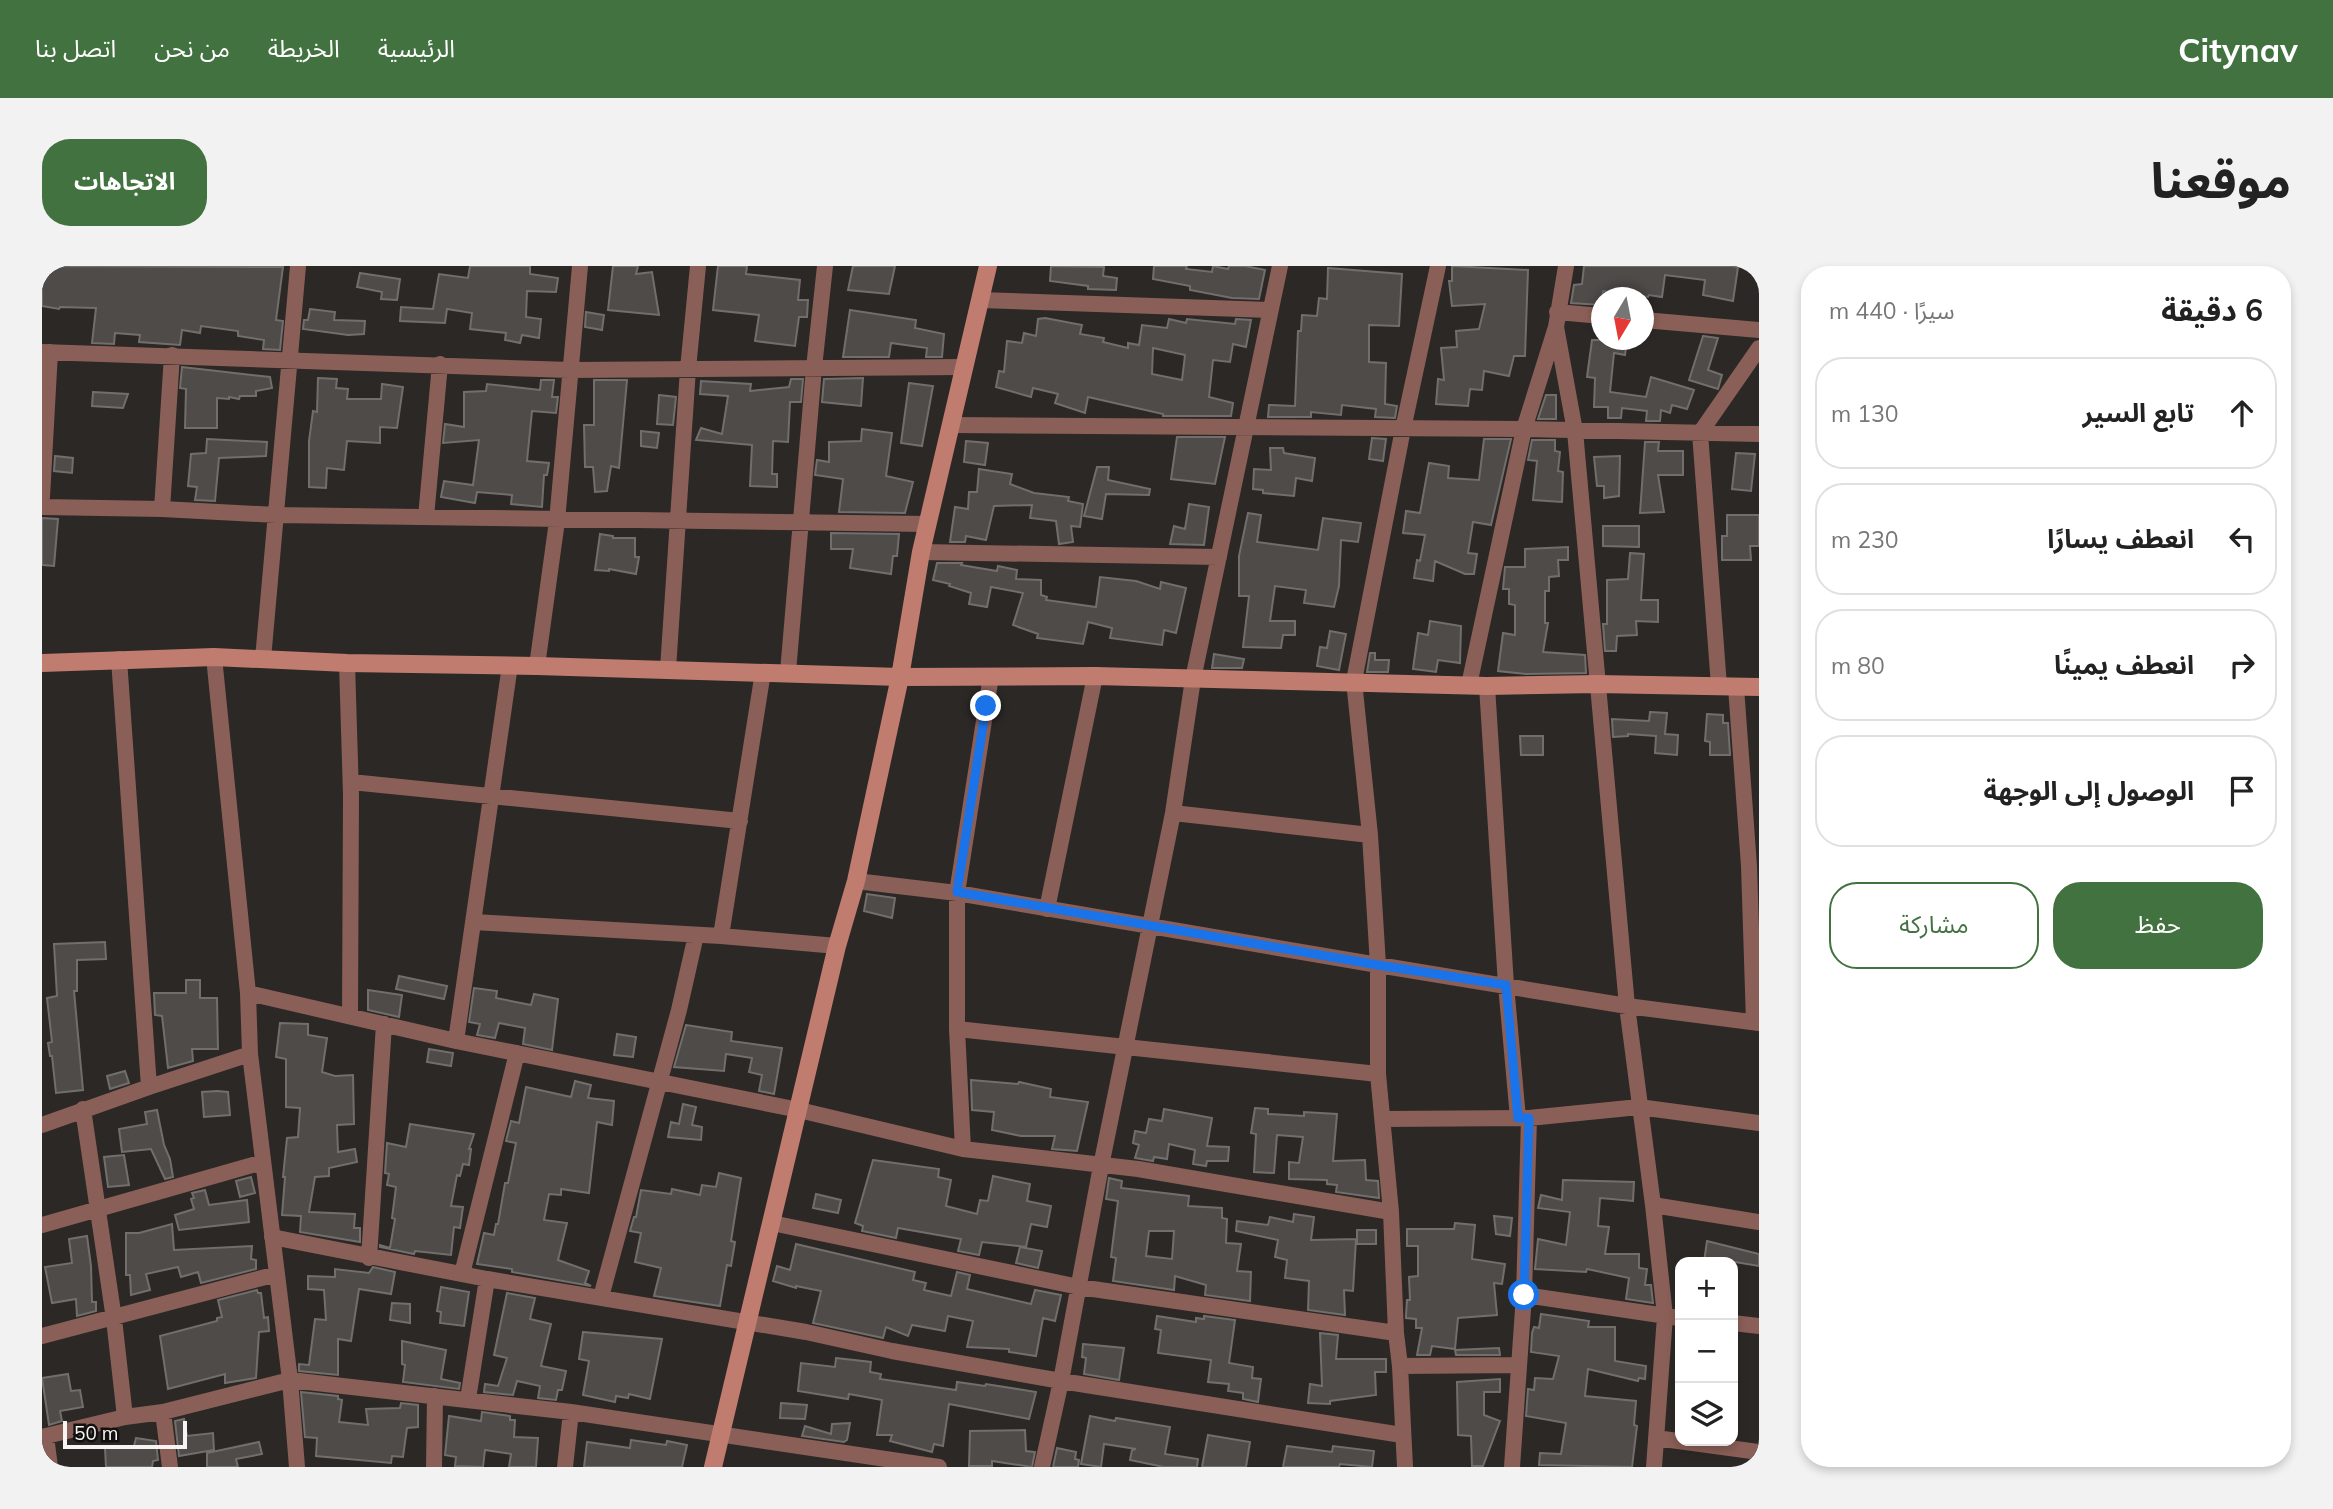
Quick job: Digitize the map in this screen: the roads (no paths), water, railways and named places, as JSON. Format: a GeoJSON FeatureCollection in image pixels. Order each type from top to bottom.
{"type":"FeatureCollection","features":[{"type":"Feature","properties":{"kind":"street"},"geometry":{"type":"LineString","coordinates":[[263,659],[298,266]]}},
{"type":"Feature","properties":{"kind":"street"},"geometry":{"type":"LineString","coordinates":[[537,666],[557,520],[580,266]]}},
{"type":"Feature","properties":{"kind":"street"},"geometry":{"type":"LineString","coordinates":[[668,669],[688,369],[698,266]]}},
{"type":"Feature","properties":{"kind":"street"},"geometry":{"type":"LineString","coordinates":[[788,672],[825,266]]}},
{"type":"Feature","properties":{"kind":"street"},"geometry":{"type":"LineString","coordinates":[[713,1467],[837,946],[856,881],[900,677],[927,524],[988,266]]}},
{"type":"Feature","properties":{"kind":"street"},"geometry":{"type":"LineString","coordinates":[[1042,1467],[1173,813],[1193,679],[1280,266]]}},
{"type":"Feature","properties":{"kind":"street"},"geometry":{"type":"LineString","coordinates":[[1405,1467],[1391,1212],[1378,1074],[1378,965],[1370,835],[1354,681],[1402,429],[1438,266]]}},
{"type":"Feature","properties":{"kind":"street"},"geometry":{"type":"LineString","coordinates":[[1512,1467],[1524,1295],[1523,1118],[1506,985],[1478,686],[1524,429],[1557,320],[1566,266]]}},
{"type":"Feature","properties":{"kind":"street"},"geometry":{"type":"LineString","coordinates":[[980,300],[1270,310]]}},
{"type":"Feature","properties":{"kind":"street"},"geometry":{"type":"LineString","coordinates":[[1557,320],[1591,317]]}},
{"type":"Feature","properties":{"kind":"street"},"geometry":{"type":"LineString","coordinates":[[1557,320],[1575,431],[1627,1006],[1653,1205],[1673,1317],[1654,1467]]}},
{"type":"Feature","properties":{"kind":"street"},"geometry":{"type":"LineString","coordinates":[[1654,321],[1759,330]]}},
{"type":"Feature","properties":{"kind":"street"},"geometry":{"type":"LineString","coordinates":[[856,881],[957,892],[1627,1006],[1756,1023],[1744,794],[1727,687],[1700,433],[1759,348]]}},
{"type":"Feature","properties":{"kind":"street"},"geometry":{"type":"LineString","coordinates":[[42,497],[46,352],[570,370],[964,367]]}},
{"type":"Feature","properties":{"kind":"street"},"geometry":{"type":"LineString","coordinates":[[162,509],[172,355]]}},
{"type":"Feature","properties":{"kind":"street"},"geometry":{"type":"LineString","coordinates":[[426,517],[440,364]]}},
{"type":"Feature","properties":{"kind":"street"},"geometry":{"type":"LineString","coordinates":[[951,425],[1524,429],[1759,434]]}},
{"type":"Feature","properties":{"kind":"street"},"geometry":{"type":"LineString","coordinates":[[42,507],[162,509],[276,515],[927,524]]}},
{"type":"Feature","properties":{"kind":"street"},"geometry":{"type":"LineString","coordinates":[[921,552],[1219,557]]}},
{"type":"Feature","properties":{"kind":"street"},"geometry":{"type":"LineString","coordinates":[[42,663],[214,657],[346,663],[788,672],[900,677],[1095,676],[1478,686],[1597,684],[1759,688]]}},
{"type":"Feature","properties":{"kind":"street"},"geometry":{"type":"LineString","coordinates":[[214,657],[248,993],[250,1054],[290,1380],[297,1467]]}},
{"type":"Feature","properties":{"kind":"street"},"geometry":{"type":"LineString","coordinates":[[119,659],[149,1087]]}},
{"type":"Feature","properties":{"kind":"street"},"geometry":{"type":"LineString","coordinates":[[346,663],[351,782],[350,1015]]}},
{"type":"Feature","properties":{"kind":"street"},"geometry":{"type":"LineString","coordinates":[[456,1041],[510,665]]}},
{"type":"Feature","properties":{"kind":"street"},"geometry":{"type":"LineString","coordinates":[[721,936],[763,672]]}},
{"type":"Feature","properties":{"kind":"street"},"geometry":{"type":"LineString","coordinates":[[963,1149],[957,1029],[957,892],[991,676]]}},
{"type":"Feature","properties":{"kind":"street"},"geometry":{"type":"LineString","coordinates":[[1047,909],[1095,676]]}},
{"type":"Feature","properties":{"kind":"street"},"geometry":{"type":"LineString","coordinates":[[351,782],[740,821]]}},
{"type":"Feature","properties":{"kind":"street"},"geometry":{"type":"LineString","coordinates":[[1744,794],[1759,812]]}},
{"type":"Feature","properties":{"kind":"street"},"geometry":{"type":"LineString","coordinates":[[1173,813],[1370,835]]}},
{"type":"Feature","properties":{"kind":"street"},"geometry":{"type":"LineString","coordinates":[[473,922],[721,936],[837,946]]}},
{"type":"Feature","properties":{"kind":"street"},"geometry":{"type":"LineString","coordinates":[[601,1297],[679,1010],[696,935]]}},
{"type":"Feature","properties":{"kind":"street"},"geometry":{"type":"LineString","coordinates":[[248,993],[456,1041],[799,1110],[963,1149],[1225,1182],[1391,1212]]}},
{"type":"Feature","properties":{"kind":"street"},"geometry":{"type":"LineString","coordinates":[[369,1258],[384,1024]]}},
{"type":"Feature","properties":{"kind":"street"},"geometry":{"type":"LineString","coordinates":[[957,1029],[1378,1074]]}},
{"type":"Feature","properties":{"kind":"street"},"geometry":{"type":"LineString","coordinates":[[462,1274],[517,1053]]}},
{"type":"Feature","properties":{"kind":"street"},"geometry":{"type":"LineString","coordinates":[[42,1125],[250,1054]]}},
{"type":"Feature","properties":{"kind":"street"},"geometry":{"type":"LineString","coordinates":[[1384,1119],[1523,1118],[1639,1107],[1759,1123]]}},
{"type":"Feature","properties":{"kind":"street"},"geometry":{"type":"LineString","coordinates":[[83,1109],[99,1209],[125,1417]]}},
{"type":"Feature","properties":{"kind":"street"},"geometry":{"type":"LineString","coordinates":[[42,1224],[263,1162]]}},
{"type":"Feature","properties":{"kind":"street"},"geometry":{"type":"LineString","coordinates":[[1653,1205],[1759,1222]]}},
{"type":"Feature","properties":{"kind":"street"},"geometry":{"type":"LineString","coordinates":[[772,1223],[1079,1287],[1396,1333]]}},
{"type":"Feature","properties":{"kind":"street"},"geometry":{"type":"LineString","coordinates":[[272,1237],[369,1258],[601,1297],[1061,1381],[1402,1436]]}},
{"type":"Feature","properties":{"kind":"street"},"geometry":{"type":"LineString","coordinates":[[42,1336],[277,1275]]}},
{"type":"Feature","properties":{"kind":"street"},"geometry":{"type":"LineString","coordinates":[[468,1399],[487,1279]]}},
{"type":"Feature","properties":{"kind":"street"},"geometry":{"type":"LineString","coordinates":[[1524,1295],[1673,1317]]}},
{"type":"Feature","properties":{"kind":"street"},"geometry":{"type":"LineString","coordinates":[[1738,1324],[1759,1326]]}},
{"type":"Feature","properties":{"kind":"street"},"geometry":{"type":"LineString","coordinates":[[1400,1366],[1519,1366]]}},
{"type":"Feature","properties":{"kind":"street"},"geometry":{"type":"LineString","coordinates":[[50,1467],[44,1437],[125,1417],[163,1412],[290,1380],[571,1412],[720,1434],[850,1460],[939,1467]]}},
{"type":"Feature","properties":{"kind":"street"},"geometry":{"type":"LineString","coordinates":[[433,1467],[435,1396]]}},
{"type":"Feature","properties":{"kind":"street"},"geometry":{"type":"LineString","coordinates":[[163,1412],[170,1467]]}},
{"type":"Feature","properties":{"kind":"street"},"geometry":{"type":"LineString","coordinates":[[565,1467],[571,1412]]}},
{"type":"Feature","properties":{"kind":"street"},"geometry":{"type":"LineString","coordinates":[[1656,1438],[1759,1452]]}}]}
